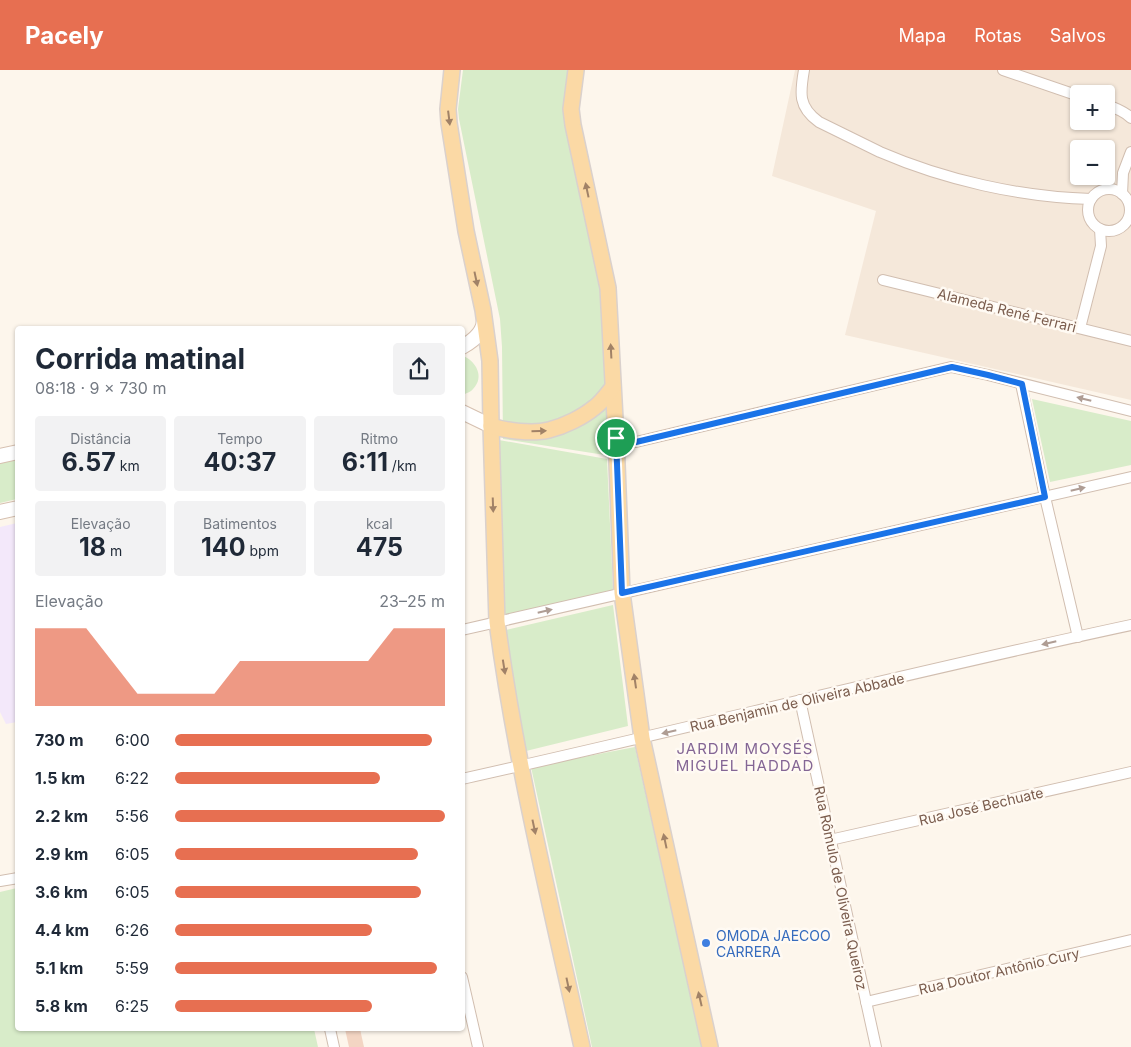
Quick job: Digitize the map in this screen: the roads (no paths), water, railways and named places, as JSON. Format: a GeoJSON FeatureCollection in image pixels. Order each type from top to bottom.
{"type":"FeatureCollection","features":[{"type":"Feature","properties":{"kind":"main road"},"geometry":{"type":"LineString","coordinates":[[452,70],[448,109],[449,123],[466,231],[484,322],[479,335],[465,345]]}},
{"type":"Feature","properties":{"kind":"main road"},"geometry":{"type":"LineString","coordinates":[[576,70],[571,109],[573,125],[608,288],[622,593],[642,738],[710,1047]]}},
{"type":"Feature","properties":{"kind":"main road"},"geometry":{"type":"LineString","coordinates":[[482,310],[490,361],[497,622],[520,766],[582,1047]]}},
{"type":"Feature","properties":{"kind":"main road"},"geometry":{"type":"LineString","coordinates":[[465,413],[491,426],[510,430],[548,430],[566,424],[596,407],[613,387]]}},
{"type":"Feature","properties":{"kind":"main road"},"geometry":{"type":"LineString","coordinates":[[0,456],[15,453]]}},
{"type":"Feature","properties":{"kind":"main road"},"geometry":{"type":"LineString","coordinates":[[0,512],[15,509]]}},
{"type":"Feature","properties":{"kind":"street"},"geometry":{"type":"LineString","coordinates":[[804,70],[801,97],[804,107],[810,116],[882,152],[921,167],[984,186],[1066,198],[1090,204]]}},
{"type":"Feature","properties":{"kind":"street"},"geometry":{"type":"LineString","coordinates":[[1003,70],[1070,93]]}},
{"type":"Feature","properties":{"kind":"street"},"geometry":{"type":"LineString","coordinates":[[1115,108],[1126,113],[1131,118]]}},
{"type":"Feature","properties":{"kind":"street"},"geometry":{"type":"LineString","coordinates":[[1122,194],[1123,173],[1131,152]]}},
{"type":"Feature","properties":{"kind":"street"},"geometry":{"type":"LineString","coordinates":[[1108,189],[1123,173]]}},
{"type":"Feature","properties":{"kind":"street"},"geometry":{"type":"LineString","coordinates":[[1101,246],[1111,231],[1120,227],[1130,215],[1128,201],[1116,190],[1108,189],[1098,192],[1090,204],[1089,214],[1091,220],[1100,229],[1111,231]]}},
{"type":"Feature","properties":{"kind":"street"},"geometry":{"type":"LineString","coordinates":[[1080,328],[1101,246],[1100,229]]}},
{"type":"Feature","properties":{"kind":"street","name":"Alameda René Ferrari"},"geometry":{"type":"LineString","coordinates":[[883,280],[1131,340]]}},
{"type":"Feature","properties":{"kind":"street"},"geometry":{"type":"LineString","coordinates":[[616,438],[624,442],[636,442],[952,367],[1131,411]]}},
{"type":"Feature","properties":{"kind":"street"},"geometry":{"type":"LineString","coordinates":[[1022,384],[1045,497],[1078,637]]}},
{"type":"Feature","properties":{"kind":"street"},"geometry":{"type":"LineString","coordinates":[[465,629],[1131,477]]}},
{"type":"Feature","properties":{"kind":"street","name":"Rua Benjamin de Oliveira Abbade"},"geometry":{"type":"LineString","coordinates":[[465,778],[1131,625]]}},
{"type":"Feature","properties":{"kind":"street","name":"Rua Rômulo de Oliveira Queiroz"},"geometry":{"type":"LineString","coordinates":[[800,700],[876,1047]]}},
{"type":"Feature","properties":{"kind":"street","name":"Rua José Bechuate"},"geometry":{"type":"LineString","coordinates":[[830,840],[1131,772]]}},
{"type":"Feature","properties":{"kind":"street"},"geometry":{"type":"LineString","coordinates":[[0,882],[15,879]]}},
{"type":"Feature","properties":{"kind":"street","name":"Rua Doutor Antônio Cury"},"geometry":{"type":"LineString","coordinates":[[866,1002],[1131,940]]}},
{"type":"Feature","properties":{"kind":"street"},"geometry":{"type":"LineString","coordinates":[[465,990],[478,1047]]}},
{"type":"Feature","properties":{"kind":"street"},"geometry":{"type":"LineString","coordinates":[[330,1031],[334,1047]]}},
{"type":"Feature","properties":{"kind":"place","name":"OMODA JAECOO CARRERA"},"geometry":{"type":"Point","coordinates":[706,943]}},
{"type":"Feature","properties":{"kind":"district","name":"JARDIM MOYSÉS MIGUEL HADDAD"},"geometry":{"type":"Point","coordinates":[745,756]}}]}
